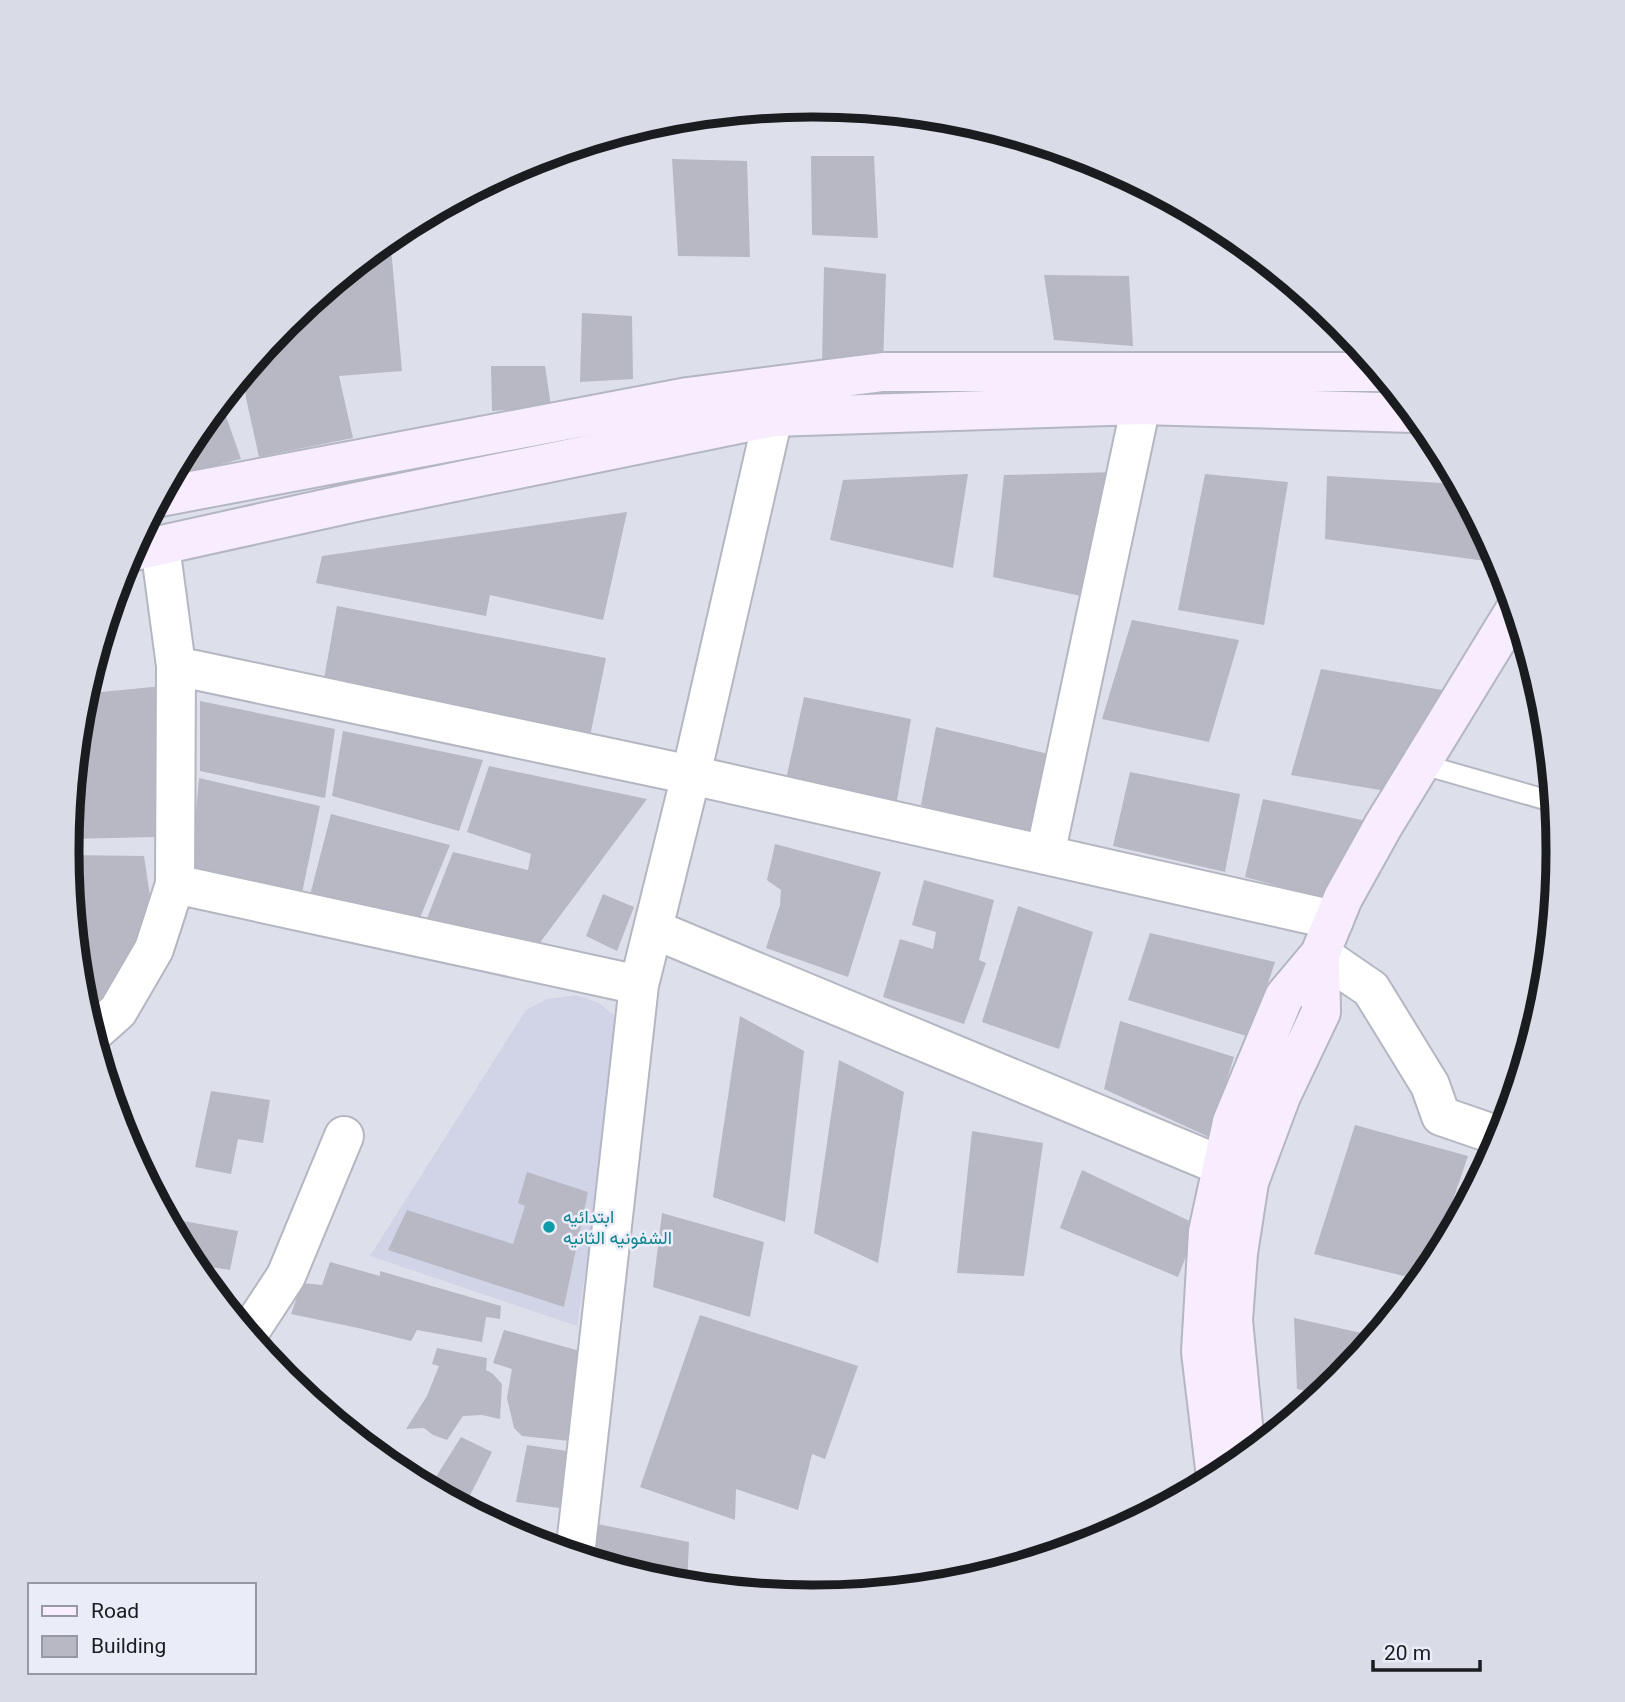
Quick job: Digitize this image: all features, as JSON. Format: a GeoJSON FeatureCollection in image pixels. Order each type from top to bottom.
{"type":"FeatureCollection","features":[{"type":"Feature","properties":{"kind":"street"},"geometry":{"type":"LineString","coordinates":[[171,495],[688,397],[883,372],[1368,372]]}},
{"type":"Feature","properties":{"kind":"street"},"geometry":{"type":"LineString","coordinates":[[1045,855],[1141,405]]}},
{"type":"Feature","properties":{"kind":"street"},"geometry":{"type":"LineString","coordinates":[[101,1026],[118,1011],[154,949],[175,884],[176,666],[145,549],[356,502],[774,417],[1141,405],[1401,413]]}},
{"type":"Feature","properties":{"kind":"street"},"geometry":{"type":"LineString","coordinates":[[576,1546],[639,985],[774,417]]}},
{"type":"Feature","properties":{"kind":"street"},"geometry":{"type":"LineString","coordinates":[[1214,1464],[1201,1352],[1208,1232],[1232,1122],[1284,997],[1327,937],[1343,898],[1383,826],[1509,620]]}},
{"type":"Feature","properties":{"kind":"street"},"geometry":{"type":"LineString","coordinates":[[176,666],[691,775],[1045,855],[1327,937],[1371,989],[1430,1085],[1441,1116],[1490,1133]]}},
{"type":"Feature","properties":{"kind":"street"},"geometry":{"type":"LineString","coordinates":[[175,884],[639,985]]}},
{"type":"Feature","properties":{"kind":"street"},"geometry":{"type":"LineString","coordinates":[[653,929],[1222,1166]]}},
{"type":"Feature","properties":{"kind":"street"},"geometry":{"type":"LineString","coordinates":[[1245,1443],[1233,1320],[1240,1241],[1249,1182],[1281,1097],[1321,1012],[1327,937]]}},
{"type":"Feature","properties":{"kind":"street"},"geometry":{"type":"LineString","coordinates":[[253,1326],[286,1276],[344,1136]]}},
{"type":"Feature","properties":{"kind":"lane"},"geometry":{"type":"LineString","coordinates":[[1422,764],[1545,799]]}},
{"type":"Feature","properties":{"kind":"shaded area"},"geometry":{"type":"Polygon","coordinates":[[[576,995],[599,1003],[615,1016],[622,1036],[577,1326],[370,1256],[526,1010],[547,999],[576,995]]]}},
{"type":"Feature","properties":{"kind":"building"},"geometry":{"type":"Polygon","coordinates":[[[811,156],[874,156],[878,238],[812,235],[811,156]]]}},
{"type":"Feature","properties":{"kind":"building"},"geometry":{"type":"Polygon","coordinates":[[[672,159],[747,161],[750,257],[678,256],[672,159]]]}},
{"type":"Feature","properties":{"kind":"building"},"geometry":{"type":"Polygon","coordinates":[[[391,251],[402,371],[339,376],[353,438],[259,457],[245,386],[294,332],[329,299],[391,251]]]}},
{"type":"Feature","properties":{"kind":"building"},"geometry":{"type":"Polygon","coordinates":[[[824,267],[886,274],[883,365],[822,364],[824,267]]]}},
{"type":"Feature","properties":{"kind":"building"},"geometry":{"type":"Polygon","coordinates":[[[1044,275],[1129,276],[1133,346],[1054,340],[1044,275]]]}},
{"type":"Feature","properties":{"kind":"building"},"geometry":{"type":"Polygon","coordinates":[[[582,313],[632,316],[633,379],[580,382],[582,313]]]}},
{"type":"Feature","properties":{"kind":"building"},"geometry":{"type":"Polygon","coordinates":[[[491,366],[545,366],[551,406],[492,411],[491,366]]]}},
{"type":"Feature","properties":{"kind":"building"},"geometry":{"type":"Polygon","coordinates":[[[224,412],[241,459],[183,474],[224,412]]]}},
{"type":"Feature","properties":{"kind":"building"},"geometry":{"type":"Polygon","coordinates":[[[1116,472],[1090,598],[993,577],[1004,475],[1116,472]]]}},
{"type":"Feature","properties":{"kind":"building"},"geometry":{"type":"Polygon","coordinates":[[[968,474],[953,568],[830,540],[843,480],[968,474]]]}},
{"type":"Feature","properties":{"kind":"building"},"geometry":{"type":"Polygon","coordinates":[[[1205,474],[1288,482],[1264,625],[1178,610],[1205,474]]]}},
{"type":"Feature","properties":{"kind":"building"},"geometry":{"type":"Polygon","coordinates":[[[1327,476],[1448,483],[1486,561],[1325,539],[1327,476]]]}},
{"type":"Feature","properties":{"kind":"building"},"geometry":{"type":"Polygon","coordinates":[[[627,512],[603,620],[490,595],[486,616],[316,583],[322,556],[627,512]]]}},
{"type":"Feature","properties":{"kind":"building"},"geometry":{"type":"Polygon","coordinates":[[[337,606],[606,658],[590,736],[324,679],[337,606]]]}},
{"type":"Feature","properties":{"kind":"building"},"geometry":{"type":"Polygon","coordinates":[[[1132,620],[1239,640],[1209,742],[1102,719],[1132,620]]]}},
{"type":"Feature","properties":{"kind":"building"},"geometry":{"type":"Polygon","coordinates":[[[1321,669],[1448,691],[1392,792],[1291,775],[1321,669]]]}},
{"type":"Feature","properties":{"kind":"building"},"geometry":{"type":"Polygon","coordinates":[[[100,678],[101,692],[163,686],[156,837],[79,839],[85,755],[100,678]]]}},
{"type":"Feature","properties":{"kind":"building"},"geometry":{"type":"Polygon","coordinates":[[[804,697],[911,719],[896,806],[785,784],[804,697]]]}},
{"type":"Feature","properties":{"kind":"building"},"geometry":{"type":"Polygon","coordinates":[[[200,701],[335,729],[325,798],[200,771],[200,701]]]}},
{"type":"Feature","properties":{"kind":"building"},"geometry":{"type":"Polygon","coordinates":[[[936,727],[1053,755],[1041,838],[921,805],[936,727]]]}},
{"type":"Feature","properties":{"kind":"building"},"geometry":{"type":"Polygon","coordinates":[[[343,731],[483,760],[459,831],[332,796],[343,731]]]}},
{"type":"Feature","properties":{"kind":"building"},"geometry":{"type":"Polygon","coordinates":[[[489,766],[647,799],[533,952],[424,926],[453,852],[528,870],[531,854],[467,832],[489,766]]]}},
{"type":"Feature","properties":{"kind":"building"},"geometry":{"type":"Polygon","coordinates":[[[1130,772],[1240,794],[1225,872],[1113,846],[1130,772]]]}},
{"type":"Feature","properties":{"kind":"building"},"geometry":{"type":"Polygon","coordinates":[[[199,778],[320,806],[301,898],[191,867],[199,778]]]}},
{"type":"Feature","properties":{"kind":"building"},"geometry":{"type":"Polygon","coordinates":[[[1263,799],[1376,823],[1334,901],[1245,877],[1263,799]]]}},
{"type":"Feature","properties":{"kind":"building"},"geometry":{"type":"Polygon","coordinates":[[[331,814],[450,845],[417,925],[309,899],[331,814]]]}},
{"type":"Feature","properties":{"kind":"building"},"geometry":{"type":"Polygon","coordinates":[[[775,844],[881,872],[848,977],[766,948],[780,905],[781,890],[767,880],[775,844]]]}},
{"type":"Feature","properties":{"kind":"building"},"geometry":{"type":"Polygon","coordinates":[[[79,855],[144,856],[150,896],[143,948],[97,1012],[85,947],[79,855]]]}},
{"type":"Feature","properties":{"kind":"building"},"geometry":{"type":"Polygon","coordinates":[[[924,880],[994,900],[979,960],[986,963],[964,1024],[883,997],[900,939],[933,949],[936,932],[912,925],[924,880]]]}},
{"type":"Feature","properties":{"kind":"building"},"geometry":{"type":"Polygon","coordinates":[[[603,894],[634,907],[617,951],[586,936],[603,894]]]}},
{"type":"Feature","properties":{"kind":"building"},"geometry":{"type":"Polygon","coordinates":[[[1018,906],[1093,932],[1059,1049],[982,1022],[1018,906]]]}},
{"type":"Feature","properties":{"kind":"building"},"geometry":{"type":"Polygon","coordinates":[[[1150,933],[1275,962],[1250,1037],[1128,1000],[1150,933]]]}},
{"type":"Feature","properties":{"kind":"building"},"geometry":{"type":"Polygon","coordinates":[[[740,1016],[804,1051],[785,1222],[713,1197],[740,1016]]]}},
{"type":"Feature","properties":{"kind":"building"},"geometry":{"type":"Polygon","coordinates":[[[1120,1021],[1234,1057],[1209,1137],[1104,1089],[1120,1021]]]}},
{"type":"Feature","properties":{"kind":"building"},"geometry":{"type":"Polygon","coordinates":[[[839,1060],[904,1092],[878,1263],[814,1233],[839,1060]]]}},
{"type":"Feature","properties":{"kind":"building"},"geometry":{"type":"Polygon","coordinates":[[[211,1091],[270,1100],[263,1143],[238,1139],[231,1174],[195,1167],[211,1091]]]}},
{"type":"Feature","properties":{"kind":"building"},"geometry":{"type":"Polygon","coordinates":[[[1355,1125],[1468,1156],[1445,1223],[1410,1277],[1314,1254],[1355,1125]]]}},
{"type":"Feature","properties":{"kind":"building"},"geometry":{"type":"Polygon","coordinates":[[[972,1131],[1043,1143],[1024,1276],[957,1273],[972,1131]]]}},
{"type":"Feature","properties":{"kind":"building"},"geometry":{"type":"Polygon","coordinates":[[[1082,1170],[1198,1225],[1178,1277],[1060,1228],[1082,1170]]]}},
{"type":"Feature","properties":{"kind":"building","name":"ابتدائيه الشفونيه الثانيه"},"geometry":{"type":"Polygon","coordinates":[[[527,1172],[588,1192],[564,1307],[388,1250],[407,1210],[513,1244],[525,1206],[518,1203],[527,1172]]]}},
{"type":"Feature","properties":{"kind":"building"},"geometry":{"type":"Polygon","coordinates":[[[662,1213],[764,1242],[750,1317],[653,1287],[662,1213]]]}},
{"type":"Feature","properties":{"kind":"building"},"geometry":{"type":"Polygon","coordinates":[[[178,1220],[238,1231],[230,1270],[207,1267],[178,1220]]]}},
{"type":"Feature","properties":{"kind":"building"},"geometry":{"type":"Polygon","coordinates":[[[330,1262],[380,1276],[380,1271],[501,1306],[500,1319],[486,1317],[482,1342],[417,1330],[411,1341],[291,1314],[302,1283],[322,1285],[330,1262]]]}},
{"type":"Feature","properties":{"kind":"building"},"geometry":{"type":"Polygon","coordinates":[[[700,1315],[858,1366],[825,1459],[812,1454],[798,1510],[736,1489],[735,1520],[640,1487],[700,1315]]]}},
{"type":"Feature","properties":{"kind":"building"},"geometry":{"type":"Polygon","coordinates":[[[1294,1318],[1365,1334],[1308,1391],[1297,1389],[1294,1318]]]}},
{"type":"Feature","properties":{"kind":"building"},"geometry":{"type":"Polygon","coordinates":[[[504,1330],[580,1351],[569,1441],[522,1436],[514,1428],[507,1398],[512,1369],[493,1363],[504,1330]]]}},
{"type":"Feature","properties":{"kind":"building"},"geometry":{"type":"Polygon","coordinates":[[[437,1348],[487,1358],[486,1370],[502,1384],[500,1419],[482,1415],[463,1416],[447,1440],[424,1428],[406,1429],[427,1396],[439,1366],[432,1364],[437,1348]]]}},
{"type":"Feature","properties":{"kind":"building"},"geometry":{"type":"Polygon","coordinates":[[[461,1437],[492,1452],[468,1498],[435,1479],[461,1437]]]}},
{"type":"Feature","properties":{"kind":"building"},"geometry":{"type":"Polygon","coordinates":[[[527,1445],[567,1451],[560,1508],[516,1502],[527,1445]]]}},
{"type":"Feature","properties":{"kind":"building"},"geometry":{"type":"Polygon","coordinates":[[[597,1524],[689,1542],[688,1574],[623,1560],[596,1552],[597,1524]]]}},
{"type":"Feature","properties":{"kind":"place","name":"ابتدائيه الشفونيه الثانيه"},"geometry":{"type":"Point","coordinates":[549,1227]}}]}
